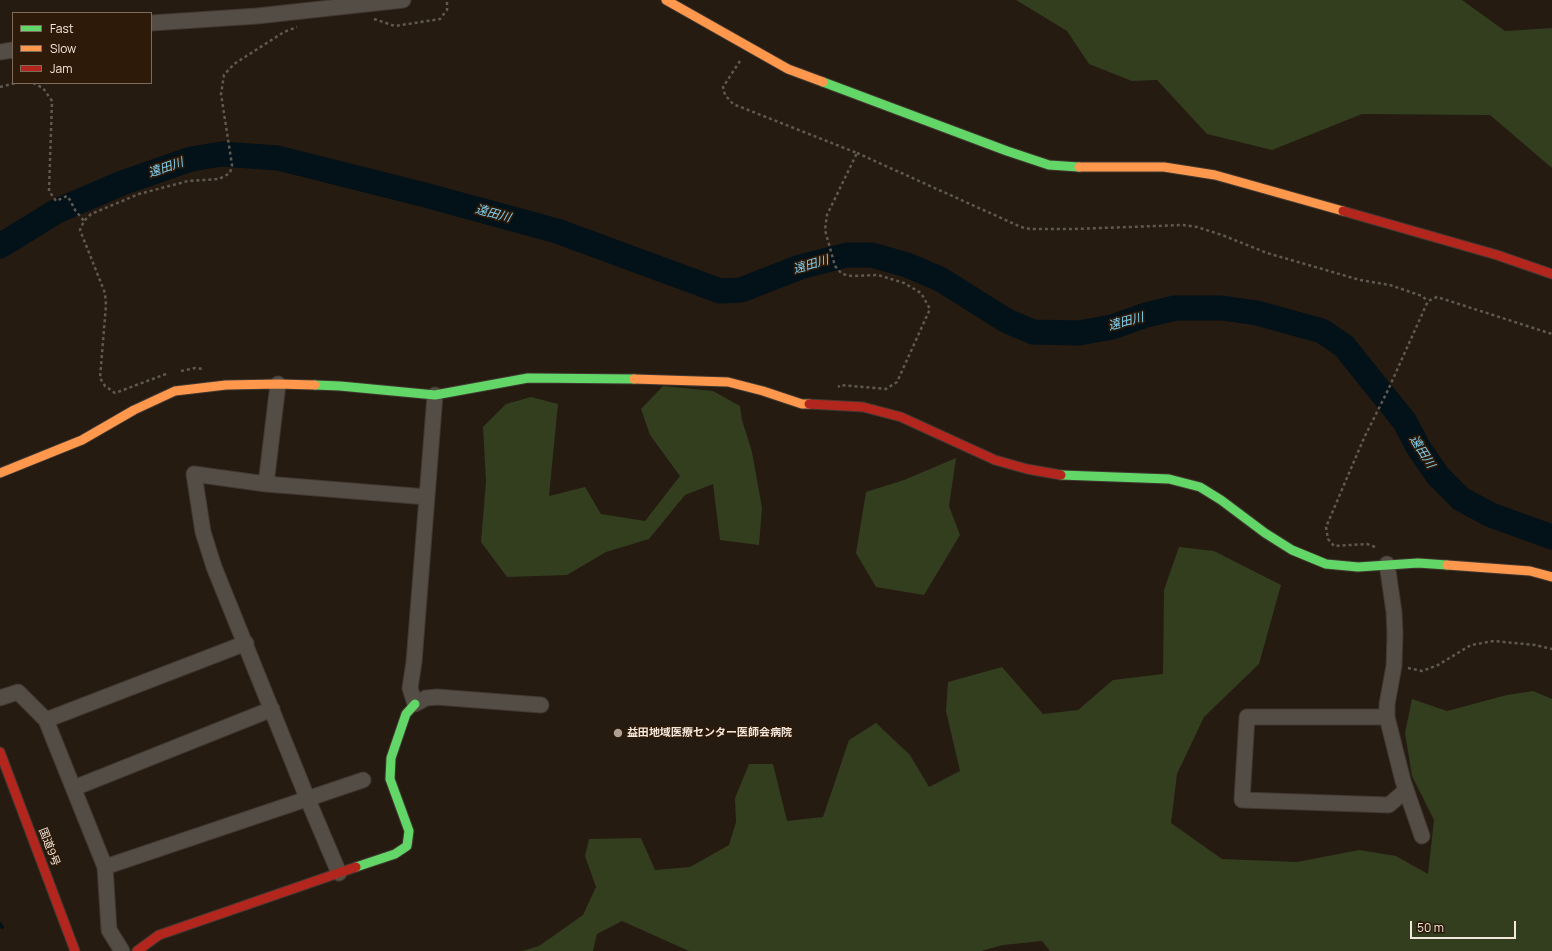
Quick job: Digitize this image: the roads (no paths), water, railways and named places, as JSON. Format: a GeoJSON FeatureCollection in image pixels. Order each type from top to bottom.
{"type":"FeatureCollection","features":[{"type":"Feature","properties":{"kind":"main road"},"geometry":{"type":"LineString","coordinates":[[666,0],[788,69],[1007,151],[1049,165],[1082,167],[1164,167],[1215,175],[1497,255],[1552,274]]}},
{"type":"Feature","properties":{"kind":"main road"},"geometry":{"type":"LineString","coordinates":[[0,473],[82,440],[134,410],[176,391],[226,385],[278,384],[340,386],[435,395],[528,378],[728,382],[763,391],[802,404],[863,406],[902,417],[995,460],[1027,469],[1063,475],[1169,479],[1200,487],[1221,500],[1265,533],[1292,550],[1326,564],[1358,567],[1418,563],[1530,571],[1552,577]]}},
{"type":"Feature","properties":{"kind":"main road"},"geometry":{"type":"LineString","coordinates":[[137,951],[159,935],[395,854],[407,846],[409,831],[390,779],[391,758],[406,714],[415,704]]}},
{"type":"Feature","properties":{"kind":"main road","name":"国道9号"},"geometry":{"type":"LineString","coordinates":[[0,752],[75,951]]}},
{"type":"Feature","properties":{"kind":"street"},"geometry":{"type":"LineString","coordinates":[[152,23],[257,16],[404,0]]}},
{"type":"Feature","properties":{"kind":"street"},"geometry":{"type":"LineString","coordinates":[[0,52],[12,50]]}},
{"type":"Feature","properties":{"kind":"street"},"geometry":{"type":"LineString","coordinates":[[266,484],[278,384]]}},
{"type":"Feature","properties":{"kind":"street"},"geometry":{"type":"LineString","coordinates":[[435,395],[414,662],[410,688],[415,704],[426,698],[437,697],[541,705]]}},
{"type":"Feature","properties":{"kind":"street"},"geometry":{"type":"LineString","coordinates":[[339,873],[308,800],[246,642],[214,567],[203,532],[194,474],[266,484],[427,497]]}},
{"type":"Feature","properties":{"kind":"street"},"geometry":{"type":"LineString","coordinates":[[1387,564],[1394,612],[1395,634],[1394,666],[1387,704],[1387,718],[1406,790],[1422,836]]}},
{"type":"Feature","properties":{"kind":"street"},"geometry":{"type":"LineString","coordinates":[[46,720],[246,642]]}},
{"type":"Feature","properties":{"kind":"street"},"geometry":{"type":"LineString","coordinates":[[0,698],[18,692],[46,720],[105,867],[109,930],[122,951]]}},
{"type":"Feature","properties":{"kind":"street"},"geometry":{"type":"LineString","coordinates":[[74,788],[272,709]]}},
{"type":"Feature","properties":{"kind":"street"},"geometry":{"type":"LineString","coordinates":[[1387,718],[1247,717],[1242,800],[1389,805],[1406,790]]}},
{"type":"Feature","properties":{"kind":"street"},"geometry":{"type":"LineString","coordinates":[[105,867],[308,800],[363,780]]}},
{"type":"Feature","properties":{"kind":"waterway","name":"遠田川"},"geometry":{"type":"LineString","coordinates":[[0,246],[57,211],[122,183],[191,159],[222,154],[278,158],[425,195],[557,231],[720,291],[741,290],[800,267],[847,255],[872,255],[907,265],[940,279],[1007,321],[1033,332],[1079,333],[1112,327],[1146,315],[1175,308],[1222,308],[1257,313],[1322,331],[1344,346],[1405,422],[1418,447],[1438,476],[1461,499],[1491,515],[1552,537]]}},
{"type":"Feature","properties":{"kind":"place","name":"益田地域医療センター医師会病院"},"geometry":{"type":"Point","coordinates":[618,733]}}]}
